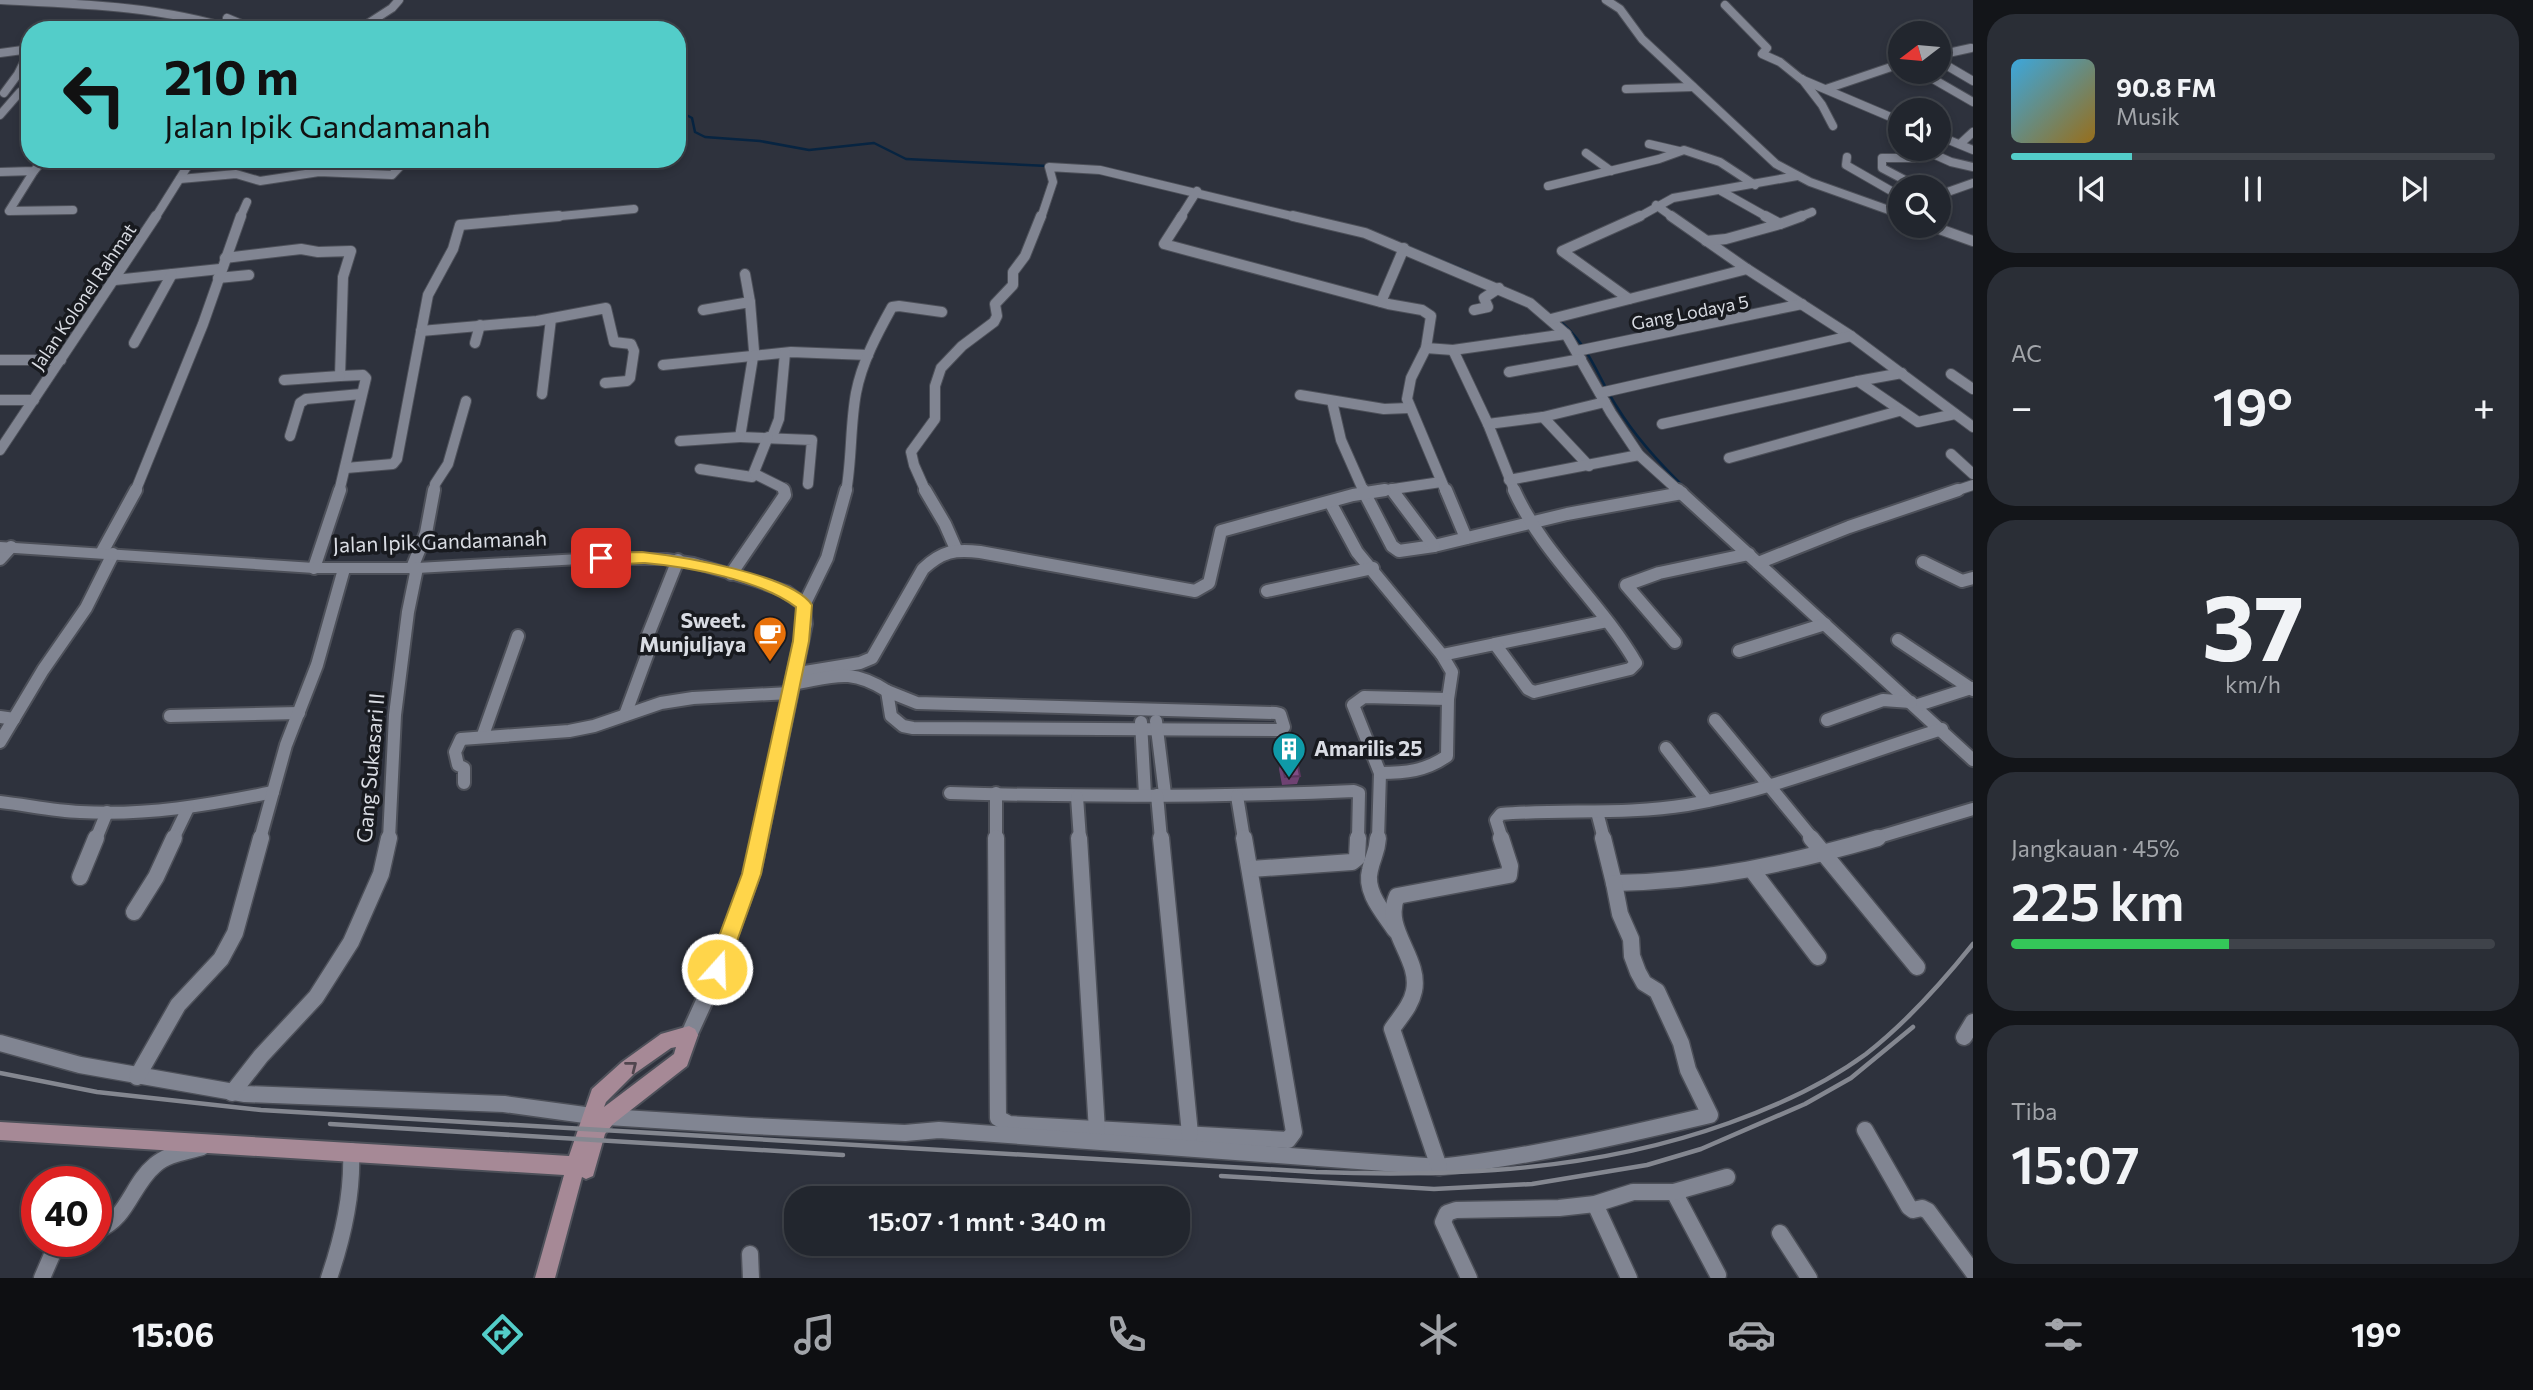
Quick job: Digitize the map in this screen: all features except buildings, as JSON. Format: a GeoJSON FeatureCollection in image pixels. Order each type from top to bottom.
{"type":"FeatureCollection","features":[{"type":"Feature","properties":{"kind":"main road"},"geometry":{"type":"LineString","coordinates":[[545,1278],[577,1166],[599,1117],[681,1060],[689,1034]]}},
{"type":"Feature","properties":{"kind":"main road"},"geometry":{"type":"LineString","coordinates":[[554,1278],[599,1117]]}},
{"type":"Feature","properties":{"kind":"main road"},"geometry":{"type":"LineString","coordinates":[[0,1131],[577,1166]]}},
{"type":"Feature","properties":{"kind":"street"},"geometry":{"type":"LineString","coordinates":[[1,0],[122,3],[229,21]]}},
{"type":"Feature","properties":{"kind":"street"},"geometry":{"type":"LineString","coordinates":[[372,21],[393,8],[399,0]]}},
{"type":"Feature","properties":{"kind":"street"},"geometry":{"type":"LineString","coordinates":[[1606,0],[1620,9],[1635,31],[1776,164],[1797,176],[1888,208]]}},
{"type":"Feature","properties":{"kind":"street"},"geometry":{"type":"LineString","coordinates":[[122,3],[220,18],[224,21]]}},
{"type":"Feature","properties":{"kind":"street"},"geometry":{"type":"LineString","coordinates":[[1725,5],[1767,48],[1763,55],[1780,62],[1801,79],[1822,105],[1833,126]]}},
{"type":"Feature","properties":{"kind":"street"},"geometry":{"type":"LineString","coordinates":[[1951,52],[1970,48]]}},
{"type":"Feature","properties":{"kind":"street"},"geometry":{"type":"LineString","coordinates":[[0,53],[21,51]]}},
{"type":"Feature","properties":{"kind":"street"},"geometry":{"type":"LineString","coordinates":[[1826,89],[1888,68]]}},
{"type":"Feature","properties":{"kind":"street"},"geometry":{"type":"LineString","coordinates":[[1951,68],[1973,80]]}},
{"type":"Feature","properties":{"kind":"street"},"geometry":{"type":"LineString","coordinates":[[2,93],[21,69]]}},
{"type":"Feature","properties":{"kind":"street"},"geometry":{"type":"LineString","coordinates":[[1801,79],[1888,116]]}},
{"type":"Feature","properties":{"kind":"street"},"geometry":{"type":"LineString","coordinates":[[1942,84],[1973,102]]}},
{"type":"Feature","properties":{"kind":"street"},"geometry":{"type":"LineString","coordinates":[[1626,89],[1693,87]]}},
{"type":"Feature","properties":{"kind":"street"},"geometry":{"type":"LineString","coordinates":[[2,93],[20,92]]}},
{"type":"Feature","properties":{"kind":"street"},"geometry":{"type":"LineString","coordinates":[[0,115],[20,92]]}},
{"type":"Feature","properties":{"kind":"street"},"geometry":{"type":"LineString","coordinates":[[1960,144],[1973,132]]}},
{"type":"Feature","properties":{"kind":"street"},"geometry":{"type":"LineString","coordinates":[[1951,141],[1973,150]]}},
{"type":"Feature","properties":{"kind":"street"},"geometry":{"type":"LineString","coordinates":[[1684,142],[1695,152]]}},
{"type":"Feature","properties":{"kind":"street"},"geometry":{"type":"LineString","coordinates":[[1648,144],[1695,152],[1720,162],[1755,186]]}},
{"type":"Feature","properties":{"kind":"street"},"geometry":{"type":"LineString","coordinates":[[1548,186],[1659,159],[1679,151]]}},
{"type":"Feature","properties":{"kind":"street"},"geometry":{"type":"LineString","coordinates":[[1587,153],[1611,171]]}},
{"type":"Feature","properties":{"kind":"street"},"geometry":{"type":"LineString","coordinates":[[1847,158],[1846,165],[1888,189]]}},
{"type":"Feature","properties":{"kind":"street"},"geometry":{"type":"LineString","coordinates":[[1888,158],[1883,158],[1882,168],[1895,175]]}},
{"type":"Feature","properties":{"kind":"street"},"geometry":{"type":"LineString","coordinates":[[1949,161],[1973,167]]}},
{"type":"Feature","properties":{"kind":"street"},"geometry":{"type":"LineString","coordinates":[[956,549],[947,523],[921,486],[911,452],[935,419],[933,404],[937,375],[942,366],[997,316],[995,304],[1013,285],[1013,272],[1025,256],[1051,192],[1053,182],[1049,167],[1100,170],[1345,228],[1404,248],[1499,288],[1553,318],[1583,352],[1639,455],[1916,704],[1973,760]]}},
{"type":"Feature","properties":{"kind":"street"},"geometry":{"type":"LineString","coordinates":[[5,211],[36,168]]}},
{"type":"Feature","properties":{"kind":"street","name":"Jalan Kolonel Rahmat"},"geometry":{"type":"LineString","coordinates":[[0,450],[187,168]]}},
{"type":"Feature","properties":{"kind":"street"},"geometry":{"type":"LineString","coordinates":[[180,179],[236,174],[260,181],[303,173],[355,169],[395,174],[400,168]]}},
{"type":"Feature","properties":{"kind":"street"},"geometry":{"type":"LineString","coordinates":[[0,172],[34,171]]}},
{"type":"Feature","properties":{"kind":"street"},"geometry":{"type":"LineString","coordinates":[[1629,299],[1562,251],[1621,226],[1656,205],[1678,197],[1755,186],[1797,176]]}},
{"type":"Feature","properties":{"kind":"street"},"geometry":{"type":"LineString","coordinates":[[1951,191],[1973,183]]}},
{"type":"Feature","properties":{"kind":"street"},"geometry":{"type":"LineString","coordinates":[[1197,191],[1164,244],[1429,314],[1431,317],[1426,348],[1411,378],[1407,399],[1466,538]]}},
{"type":"Feature","properties":{"kind":"street"},"geometry":{"type":"LineString","coordinates":[[1721,191],[1780,225]]}},
{"type":"Feature","properties":{"kind":"street"},"geometry":{"type":"LineString","coordinates":[[0,742],[86,608],[203,324],[230,238],[247,202]]}},
{"type":"Feature","properties":{"kind":"street"},"geometry":{"type":"LineString","coordinates":[[1656,205],[1747,269],[1851,336],[1973,427]]}},
{"type":"Feature","properties":{"kind":"street"},"geometry":{"type":"LineString","coordinates":[[346,468],[393,464],[397,460],[428,295],[453,249],[460,225],[634,209]]}},
{"type":"Feature","properties":{"kind":"street"},"geometry":{"type":"LineString","coordinates":[[5,211],[73,210]]}},
{"type":"Feature","properties":{"kind":"street"},"geometry":{"type":"LineString","coordinates":[[1706,241],[1726,239],[1780,225],[1812,212]]}},
{"type":"Feature","properties":{"kind":"street"},"geometry":{"type":"LineString","coordinates":[[1951,233],[1970,239]]}},
{"type":"Feature","properties":{"kind":"street"},"geometry":{"type":"LineString","coordinates":[[1381,302],[1404,248]]}},
{"type":"Feature","properties":{"kind":"street"},"geometry":{"type":"LineString","coordinates":[[225,258],[301,249],[318,252],[350,249],[343,277],[340,376]]}},
{"type":"Feature","properties":{"kind":"street"},"geometry":{"type":"LineString","coordinates":[[1553,318],[1747,269]]}},
{"type":"Feature","properties":{"kind":"street"},"geometry":{"type":"LineString","coordinates":[[134,343],[172,274]]}},
{"type":"Feature","properties":{"kind":"street"},"geometry":{"type":"LineString","coordinates":[[115,280],[172,274],[249,275]]}},
{"type":"Feature","properties":{"kind":"street"},"geometry":{"type":"LineString","coordinates":[[740,437],[754,326],[745,274]]}},
{"type":"Feature","properties":{"kind":"street"},"geometry":{"type":"LineString","coordinates":[[1474,310],[1488,307],[1484,298],[1499,288]]}},
{"type":"Feature","properties":{"kind":"street"},"geometry":{"type":"LineString","coordinates":[[703,310],[750,302]]}},
{"type":"Feature","properties":{"kind":"street","name":"Gang Lodaya 5"},"geometry":{"type":"LineString","coordinates":[[1509,372],[1583,352],[1802,304]]}},
{"type":"Feature","properties":{"kind":"street"},"geometry":{"type":"LineString","coordinates":[[689,1034],[707,995],[752,874],[804,624],[804,605],[820,580],[830,552],[849,473],[859,384],[868,355],[892,307],[942,312]]}},
{"type":"Feature","properties":{"kind":"street"},"geometry":{"type":"LineString","coordinates":[[421,331],[551,319],[584,310],[608,309],[614,342],[631,344],[634,351],[630,378],[627,381],[605,383]]}},
{"type":"Feature","properties":{"kind":"street"},"geometry":{"type":"LineString","coordinates":[[542,394],[551,319]]}},
{"type":"Feature","properties":{"kind":"street"},"geometry":{"type":"LineString","coordinates":[[475,344],[480,326]]}},
{"type":"Feature","properties":{"kind":"street"},"geometry":{"type":"LineString","coordinates":[[1426,348],[1452,350],[1566,334]]}},
{"type":"Feature","properties":{"kind":"street"},"geometry":{"type":"LineString","coordinates":[[1488,424],[1543,416],[1605,395],[1851,336]]}},
{"type":"Feature","properties":{"kind":"street"},"geometry":{"type":"LineString","coordinates":[[663,365],[752,354],[828,350],[868,355]]}},
{"type":"Feature","properties":{"kind":"street"},"geometry":{"type":"LineString","coordinates":[[1452,350],[1488,424],[1509,480],[1532,522],[1551,551],[1625,644],[1636,666],[1534,692],[1528,688],[1495,644]]}},
{"type":"Feature","properties":{"kind":"street"},"geometry":{"type":"LineString","coordinates":[[700,469],[751,477],[755,474],[779,419],[785,353]]}},
{"type":"Feature","properties":{"kind":"street"},"geometry":{"type":"LineString","coordinates":[[0,360],[61,360]]}},
{"type":"Feature","properties":{"kind":"street"},"geometry":{"type":"LineString","coordinates":[[1661,424],[1773,397],[1902,373]]}},
{"type":"Feature","properties":{"kind":"street"},"geometry":{"type":"LineString","coordinates":[[1951,374],[1973,389]]}},
{"type":"Feature","properties":{"kind":"street"},"geometry":{"type":"LineString","coordinates":[[284,380],[365,375],[346,468],[314,569]]}},
{"type":"Feature","properties":{"kind":"street"},"geometry":{"type":"LineString","coordinates":[[1858,381],[1918,422],[1955,414]]}},
{"type":"Feature","properties":{"kind":"street"},"geometry":{"type":"LineString","coordinates":[[290,436],[300,403],[306,398],[361,394]]}},
{"type":"Feature","properties":{"kind":"street"},"geometry":{"type":"LineString","coordinates":[[1300,395],[1396,410],[1409,408]]}},
{"type":"Feature","properties":{"kind":"street"},"geometry":{"type":"LineString","coordinates":[[0,400],[34,400]]}},
{"type":"Feature","properties":{"kind":"street","name":"Gang Sukasari II"},"geometry":{"type":"LineString","coordinates":[[232,1093],[261,1056],[316,997],[351,942],[381,874],[391,829],[395,715],[415,568],[426,533],[435,484],[448,464],[466,401]]}},
{"type":"Feature","properties":{"kind":"street"},"geometry":{"type":"LineString","coordinates":[[1332,401],[1337,430],[1351,470],[1394,548],[1403,552],[1532,522],[1682,493]]}},
{"type":"Feature","properties":{"kind":"street"},"geometry":{"type":"LineString","coordinates":[[1729,457],[1899,411]]}},
{"type":"Feature","properties":{"kind":"street"},"geometry":{"type":"LineString","coordinates":[[1543,416],[1589,467]]}},
{"type":"Feature","properties":{"kind":"street"},"geometry":{"type":"LineString","coordinates":[[680,442],[770,437],[813,442],[808,484]]}},
{"type":"Feature","properties":{"kind":"street"},"geometry":{"type":"LineString","coordinates":[[1951,454],[1973,474]]}},
{"type":"Feature","properties":{"kind":"street"},"geometry":{"type":"LineString","coordinates":[[1509,480],[1589,467],[1639,455]]}},
{"type":"Feature","properties":{"kind":"street"},"geometry":{"type":"LineString","coordinates":[[731,574],[785,495],[783,488],[755,474]]}},
{"type":"Feature","properties":{"kind":"street"},"geometry":{"type":"LineString","coordinates":[[792,684],[872,658],[931,559],[956,549],[1195,591],[1209,583],[1221,531],[1365,493],[1441,482]]}},
{"type":"Feature","properties":{"kind":"street"},"geometry":{"type":"LineString","coordinates":[[1759,563],[1849,527],[1973,485]]}},
{"type":"Feature","properties":{"kind":"street"},"geometry":{"type":"LineString","coordinates":[[1392,490],[1434,546]]}},
{"type":"Feature","properties":{"kind":"street"},"geometry":{"type":"LineString","coordinates":[[1330,502],[1357,552],[1373,568],[1411,620],[1442,655],[1452,672],[1448,699],[1447,756],[1436,765],[1410,773],[1380,773]]}},
{"type":"Feature","properties":{"kind":"street"},"geometry":{"type":"LineString","coordinates":[[0,559],[5,547]]}},
{"type":"Feature","properties":{"kind":"street","name":"Jalan Ipik Gandamanah"},"geometry":{"type":"LineString","coordinates":[[5,547],[314,569],[415,568],[642,557],[678,561],[731,574],[785,591],[804,605]]}},
{"type":"Feature","properties":{"kind":"street"},"geometry":{"type":"LineString","coordinates":[[1675,642],[1626,585],[1659,573],[1749,554]]}},
{"type":"Feature","properties":{"kind":"street"},"geometry":{"type":"LineString","coordinates":[[625,715],[649,650],[646,640],[678,561]]}},
{"type":"Feature","properties":{"kind":"street"},"geometry":{"type":"LineString","coordinates":[[1923,562],[1962,581],[1973,578]]}},
{"type":"Feature","properties":{"kind":"street"},"geometry":{"type":"LineString","coordinates":[[1267,591],[1373,568]]}},
{"type":"Feature","properties":{"kind":"street"},"geometry":{"type":"LineString","coordinates":[[137,1077],[178,1006],[230,945],[273,792],[317,665],[344,569]]}},
{"type":"Feature","properties":{"kind":"street"},"geometry":{"type":"LineString","coordinates":[[1442,655],[1607,621]]}},
{"type":"Feature","properties":{"kind":"street"},"geometry":{"type":"LineString","coordinates":[[1739,652],[1825,624]]}},
{"type":"Feature","properties":{"kind":"street"},"geometry":{"type":"LineString","coordinates":[[483,735],[518,636]]}},
{"type":"Feature","properties":{"kind":"street"},"geometry":{"type":"LineString","coordinates":[[1898,640],[1972,689]]}},
{"type":"Feature","properties":{"kind":"street"},"geometry":{"type":"LineString","coordinates":[[464,783],[464,768],[458,765],[456,749],[461,740],[483,735],[543,733],[584,728],[660,704],[846,675],[866,678],[917,704],[1276,713],[1280,714],[1284,727],[1282,730],[913,728],[895,721],[891,716],[887,691]]}},
{"type":"Feature","properties":{"kind":"street"},"geometry":{"type":"LineString","coordinates":[[1826,720],[1883,699],[1916,704],[1972,689]]}},
{"type":"Feature","properties":{"kind":"street"},"geometry":{"type":"LineString","coordinates":[[1439,1167],[1392,1029],[1409,1007],[1415,986],[1411,964],[1397,933],[1372,895],[1369,872],[1377,854],[1380,773],[1353,705],[1364,697],[1448,699]]}},
{"type":"Feature","properties":{"kind":"street"},"geometry":{"type":"LineString","coordinates":[[934,703],[935,728]]}},
{"type":"Feature","properties":{"kind":"street"},"geometry":{"type":"LineString","coordinates":[[1139,709],[1156,795]]}},
{"type":"Feature","properties":{"kind":"street"},"geometry":{"type":"LineString","coordinates":[[1155,710],[1156,795],[1190,1134]]}},
{"type":"Feature","properties":{"kind":"street"},"geometry":{"type":"LineString","coordinates":[[170,716],[299,713]]}},
{"type":"Feature","properties":{"kind":"street"},"geometry":{"type":"LineString","coordinates":[[0,717],[14,719]]}},
{"type":"Feature","properties":{"kind":"street"},"geometry":{"type":"LineString","coordinates":[[1715,720],[1917,967]]}},
{"type":"Feature","properties":{"kind":"street"},"geometry":{"type":"LineString","coordinates":[[1397,933],[1393,905],[1397,896],[1505,877],[1511,873],[1496,820],[1498,815],[1545,809],[1597,812],[1673,807],[1707,801],[1942,729]]}},
{"type":"Feature","properties":{"kind":"street"},"geometry":{"type":"LineString","coordinates":[[1666,748],[1707,801]]}},
{"type":"Feature","properties":{"kind":"street"},"geometry":{"type":"LineString","coordinates":[[950,793],[1077,797],[1237,796],[1354,791],[1361,796],[1357,858],[1352,862],[1251,869]]}},
{"type":"Feature","properties":{"kind":"street"},"geometry":{"type":"LineString","coordinates":[[0,802],[78,812],[107,812],[188,808],[273,792]]}},
{"type":"Feature","properties":{"kind":"street"},"geometry":{"type":"LineString","coordinates":[[996,793],[998,1118],[1009,1124],[1097,1131],[1288,1140],[1294,1132],[1237,796]]}},
{"type":"Feature","properties":{"kind":"street"},"geometry":{"type":"LineString","coordinates":[[1077,797],[1097,1131]]}},
{"type":"Feature","properties":{"kind":"street"},"geometry":{"type":"LineString","coordinates":[[134,912],[156,877],[188,808]]}},
{"type":"Feature","properties":{"kind":"street"},"geometry":{"type":"LineString","coordinates":[[1614,883],[1656,884],[1706,879],[1752,870],[1825,854],[1973,809]]}},
{"type":"Feature","properties":{"kind":"street"},"geometry":{"type":"LineString","coordinates":[[80,877],[107,812]]}},
{"type":"Feature","properties":{"kind":"street"},"geometry":{"type":"LineString","coordinates":[[0,1043],[80,1065],[232,1093],[505,1104],[599,1117],[905,1133],[939,1130],[1439,1167],[1507,1160],[1567,1149],[1710,1115],[1688,1070],[1681,1043],[1657,991],[1644,983],[1632,956],[1631,939],[1620,914],[1597,812]]}},
{"type":"Feature","properties":{"kind":"street"},"geometry":{"type":"LineString","coordinates":[[1752,870],[1818,957]]}},
{"type":"Feature","properties":{"kind":"street"},"geometry":{"type":"LineString","coordinates":[[1964,1037],[1973,1022]]}},
{"type":"Feature","properties":{"kind":"street"},"geometry":{"type":"LineString","coordinates":[[1865,1130],[1909,1208],[1928,1211],[1973,1272]]}},
{"type":"Feature","properties":{"kind":"street"},"geometry":{"type":"LineString","coordinates":[[112,1222],[152,1166],[164,1159],[216,1143]]}},
{"type":"Feature","properties":{"kind":"street"},"geometry":{"type":"LineString","coordinates":[[329,1278],[347,1205],[353,1170],[351,1151]]}},
{"type":"Feature","properties":{"kind":"street"},"geometry":{"type":"LineString","coordinates":[[1469,1278],[1443,1222],[1447,1213],[1456,1210],[1559,1208],[1595,1204],[1633,1192],[1674,1192],[1727,1177]]}},
{"type":"Feature","properties":{"kind":"street"},"geometry":{"type":"LineString","coordinates":[[1674,1192],[1718,1275]]}},
{"type":"Feature","properties":{"kind":"street"},"geometry":{"type":"LineString","coordinates":[[1595,1204],[1629,1278]]}},
{"type":"Feature","properties":{"kind":"street"},"geometry":{"type":"LineString","coordinates":[[1780,1233],[1809,1278]]}},
{"type":"Feature","properties":{"kind":"street"},"geometry":{"type":"LineString","coordinates":[[750,1254],[751,1278]]}},
{"type":"Feature","properties":{"kind":"street"},"geometry":{"type":"LineString","coordinates":[[42,1278],[51,1257]]}},
{"type":"Feature","properties":{"kind":"waterway"},"geometry":{"type":"LineString","coordinates":[[686,115],[692,118],[695,132],[705,137],[760,141],[809,150],[874,143],[906,159],[1048,166]]}},
{"type":"Feature","properties":{"kind":"waterway"},"geometry":{"type":"LineString","coordinates":[[1407,246],[1467,271]]}},
{"type":"Feature","properties":{"kind":"waterway"},"geometry":{"type":"LineString","coordinates":[[1557,319],[1577,338],[1632,429],[1686,489]]}},
{"type":"Feature","properties":{"kind":"railway"},"geometry":{"type":"LineString","coordinates":[[0,1073],[97,1092],[261,1110],[1316,1172],[1474,1171],[1577,1161],[1628,1152],[1729,1123],[1783,1102],[1834,1075],[1881,1042],[1923,1002],[1973,944]]}},
{"type":"Feature","properties":{"kind":"railway"},"geometry":{"type":"LineString","coordinates":[[1221,1176],[1434,1189],[1532,1184],[1647,1165],[1701,1149],[1805,1104],[1851,1078],[1913,1027]]}},
{"type":"Feature","properties":{"kind":"railway"},"geometry":{"type":"LineString","coordinates":[[330,1124],[843,1155]]}},
{"type":"Feature","properties":{"kind":"place","name":"Sweet. Munjuljaya"},"geometry":{"type":"Point","coordinates":[770,663]}},
{"type":"Feature","properties":{"kind":"place","name":"Amarilis 25"},"geometry":{"type":"Point","coordinates":[1289,779]}},
{"type":"Feature","properties":{"kind":"route"},"geometry":{"type":"LineString","coordinates":[[601,558],[642,557],[694,563],[785,591],[804,605],[801,641],[752,874],[717,969]]}}]}
